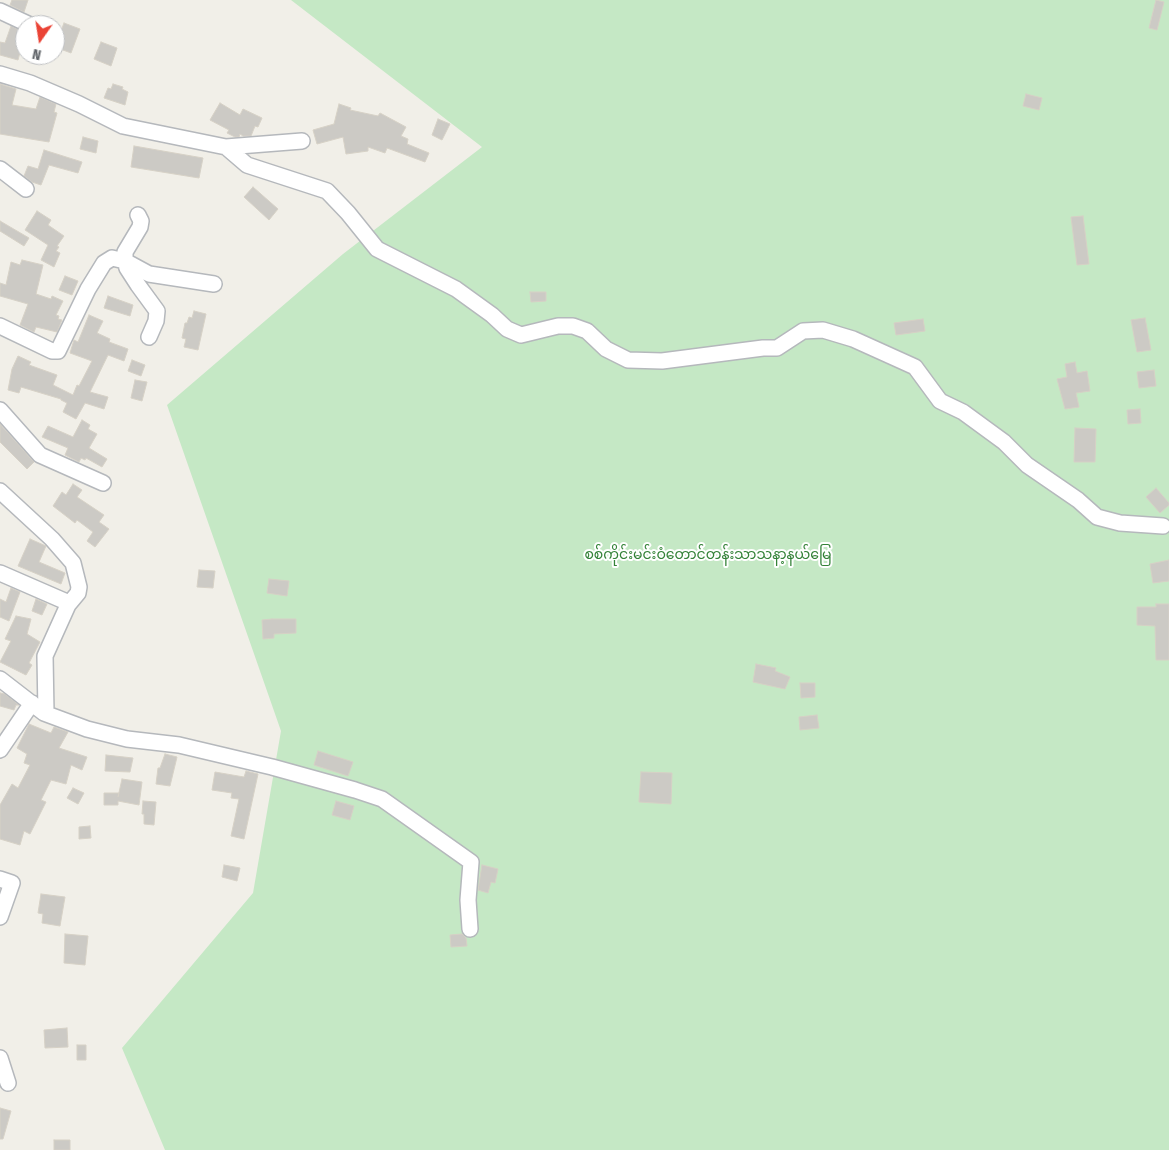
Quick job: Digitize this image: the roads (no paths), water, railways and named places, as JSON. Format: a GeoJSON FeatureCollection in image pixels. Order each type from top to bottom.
{"type":"FeatureCollection","features":[{"type":"Feature","properties":{"kind":"street"},"geometry":{"type":"LineString","coordinates":[[0,11],[15,18]]}},
{"type":"Feature","properties":{"kind":"street"},"geometry":{"type":"LineString","coordinates":[[0,74],[30,83],[79,104],[123,126],[226,147],[302,141]]}},
{"type":"Feature","properties":{"kind":"street"},"geometry":{"type":"LineString","coordinates":[[226,147],[247,165],[327,191],[377,248],[456,289],[492,315],[507,329],[521,335],[558,326],[573,326],[587,331],[606,350],[628,360],[662,361],[763,348],[777,348],[803,332],[823,330],[831,332],[854,339],[915,367],[940,401],[963,412],[997,437],[1027,465],[1078,500],[1097,517],[1120,523],[1163,526]]}},
{"type":"Feature","properties":{"kind":"street"},"geometry":{"type":"LineString","coordinates":[[0,169],[26,190]]}},
{"type":"Feature","properties":{"kind":"street"},"geometry":{"type":"LineString","coordinates":[[138,215],[141,221],[140,227],[125,252],[125,261],[127,268],[157,311],[156,321],[149,337]]}},
{"type":"Feature","properties":{"kind":"street"},"geometry":{"type":"LineString","coordinates":[[0,326],[52,352],[58,351],[88,289],[104,263],[112,258],[125,261],[149,274],[214,284]]}},
{"type":"Feature","properties":{"kind":"street"},"geometry":{"type":"LineString","coordinates":[[0,410],[40,455],[103,483]]}},
{"type":"Feature","properties":{"kind":"street"},"geometry":{"type":"LineString","coordinates":[[0,491],[52,539],[73,563],[79,587],[78,593],[69,603],[45,656],[46,714]]}},
{"type":"Feature","properties":{"kind":"street"},"geometry":{"type":"LineString","coordinates":[[0,573],[69,603]]}},
{"type":"Feature","properties":{"kind":"street"},"geometry":{"type":"LineString","coordinates":[[0,679],[46,714],[87,729],[127,739],[179,745],[216,753],[382,799],[471,862],[468,900],[470,928]]}},
{"type":"Feature","properties":{"kind":"street"},"geometry":{"type":"LineString","coordinates":[[0,750],[32,703]]}},
{"type":"Feature","properties":{"kind":"street"},"geometry":{"type":"LineString","coordinates":[[0,879],[12,883],[0,917]]}},
{"type":"Feature","properties":{"kind":"street"},"geometry":{"type":"LineString","coordinates":[[0,1058],[8,1083],[0,1082]]}},
{"type":"Feature","properties":{"kind":"park label","name":"စစ်ကိုင်းမင်းဝံတောင်တန်းသာသနာ့နယ်မြေ"},"geometry":{"type":"Point","coordinates":[708,555]}}]}
